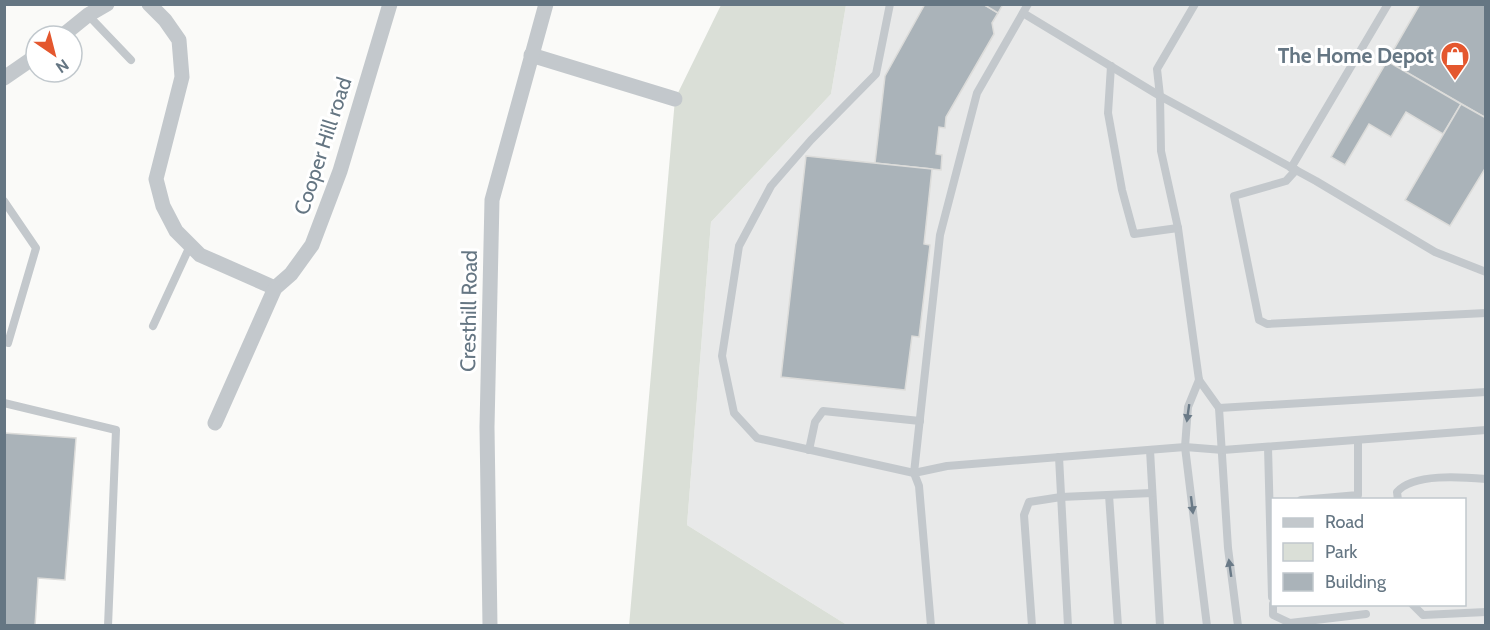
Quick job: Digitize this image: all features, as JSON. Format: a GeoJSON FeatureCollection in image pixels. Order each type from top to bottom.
{"type":"FeatureCollection","features":[{"type":"Feature","properties":{"kind":"street"},"geometry":{"type":"LineString","coordinates":[[76,24],[87,15],[108,4]]}},
{"type":"Feature","properties":{"kind":"street"},"geometry":{"type":"LineString","coordinates":[[149,4],[165,20],[179,40],[182,77],[156,179],[163,206],[176,231],[200,255],[275,288]]}},
{"type":"Feature","properties":{"kind":"street","name":"Cooper Hill road"},"geometry":{"type":"LineString","coordinates":[[215,423],[275,288],[291,274],[312,245],[340,171],[390,4]]}},
{"type":"Feature","properties":{"kind":"street","name":"Cresthill Road"},"geometry":{"type":"LineString","coordinates":[[490,626],[487,427],[492,200],[546,4]]}},
{"type":"Feature","properties":{"kind":"street"},"geometry":{"type":"LineString","coordinates":[[531,55],[675,99]]}},
{"type":"Feature","properties":{"kind":"street"},"geometry":{"type":"LineString","coordinates":[[4,78],[24,64]]}},
{"type":"Feature","properties":{"kind":"lane"},"geometry":{"type":"LineString","coordinates":[[891,4],[876,74],[811,140],[771,186],[739,246],[722,356],[734,413],[757,438],[914,473],[946,466],[1185,447],[1223,450],[1485,430]]}},
{"type":"Feature","properties":{"kind":"lane"},"geometry":{"type":"LineString","coordinates":[[931,626],[919,486],[914,473],[940,235],[977,93],[1028,4]]}},
{"type":"Feature","properties":{"kind":"lane"},"geometry":{"type":"LineString","coordinates":[[1195,4],[1156,69],[1160,96],[1161,151],[1178,228],[1199,380],[1219,408],[1227,538],[1238,626]]}},
{"type":"Feature","properties":{"kind":"lane"},"geometry":{"type":"LineString","coordinates":[[1388,4],[1286,181],[1234,196],[1259,320],[1267,324],[1485,313]]}},
{"type":"Feature","properties":{"kind":"lane"},"geometry":{"type":"LineString","coordinates":[[1023,13],[1160,96],[1294,169],[1435,252],[1485,272]]}},
{"type":"Feature","properties":{"kind":"lane"},"geometry":{"type":"LineString","coordinates":[[87,15],[131,60]]}},
{"type":"Feature","properties":{"kind":"lane"},"geometry":{"type":"LineString","coordinates":[[1111,66],[1108,113],[1122,190],[1134,234],[1178,228]]}},
{"type":"Feature","properties":{"kind":"lane"},"geometry":{"type":"LineString","coordinates":[[4,201],[36,248],[8,344]]}},
{"type":"Feature","properties":{"kind":"lane"},"geometry":{"type":"LineString","coordinates":[[153,326],[190,246]]}},
{"type":"Feature","properties":{"kind":"lane"},"geometry":{"type":"LineString","coordinates":[[1199,380],[1188,407],[1185,447],[1207,626]]}},
{"type":"Feature","properties":{"kind":"lane"},"geometry":{"type":"LineString","coordinates":[[1219,408],[1485,392]]}},
{"type":"Feature","properties":{"kind":"lane"},"geometry":{"type":"LineString","coordinates":[[4,403],[116,430],[108,626]]}},
{"type":"Feature","properties":{"kind":"lane"},"geometry":{"type":"LineString","coordinates":[[809,450],[815,422],[823,411],[920,421]]}},
{"type":"Feature","properties":{"kind":"lane"},"geometry":{"type":"LineString","coordinates":[[1324,498],[1358,495],[1358,440]]}},
{"type":"Feature","properties":{"kind":"lane"},"geometry":{"type":"LineString","coordinates":[[1269,447],[1271,502]]}},
{"type":"Feature","properties":{"kind":"lane"},"geometry":{"type":"LineString","coordinates":[[1150,450],[1160,626]]}},
{"type":"Feature","properties":{"kind":"lane"},"geometry":{"type":"LineString","coordinates":[[1059,457],[1068,626]]}},
{"type":"Feature","properties":{"kind":"lane"},"geometry":{"type":"LineString","coordinates":[[1398,498],[1397,492],[1405,483],[1451,475],[1485,479]]}},
{"type":"Feature","properties":{"kind":"lane"},"geometry":{"type":"LineString","coordinates":[[1032,626],[1024,515],[1029,502],[1035,499],[1061,497],[1152,493]]}},
{"type":"Feature","properties":{"kind":"lane"},"geometry":{"type":"LineString","coordinates":[[1109,495],[1118,626]]}},
{"type":"Feature","properties":{"kind":"lane"},"geometry":{"type":"LineString","coordinates":[[1273,606],[1273,615],[1290,623],[1366,614]]}},
{"type":"Feature","properties":{"kind":"lane"},"geometry":{"type":"LineString","coordinates":[[1414,606],[1423,615],[1485,612]]}},
{"type":"Feature","properties":{"kind":"shaded area"},"geometry":{"type":"Polygon","coordinates":[[[846,5],[1485,5],[1485,625],[847,625],[687,525],[711,222],[831,94],[846,5]]]}},
{"type":"Feature","properties":{"kind":"green space"},"geometry":{"type":"Polygon","coordinates":[[[721,5],[846,5],[831,94],[711,222],[687,525],[847,625],[629,626],[675,99],[721,5]]]}},
{"type":"Feature","properties":{"kind":"building"},"geometry":{"type":"Polygon","coordinates":[[[925,4],[983,4],[998,13],[992,23],[994,34],[946,117],[945,128],[939,127],[936,154],[942,155],[941,170],[875,163],[885,76],[925,4]]]}},
{"type":"Feature","properties":{"kind":"building"},"geometry":{"type":"Polygon","coordinates":[[[983,4],[1003,4],[998,13],[983,4]]]}},
{"type":"Feature","properties":{"kind":"building","name":"The Home Depot"},"geometry":{"type":"Polygon","coordinates":[[[1420,4],[1486,4],[1486,118],[1387,61],[1420,4]]]}},
{"type":"Feature","properties":{"kind":"building"},"geometry":{"type":"Polygon","coordinates":[[[1387,61],[1461,104],[1443,134],[1406,112],[1391,137],[1369,124],[1345,165],[1331,157],[1387,61]]]}},
{"type":"Feature","properties":{"kind":"building"},"geometry":{"type":"Polygon","coordinates":[[[1461,104],[1486,118],[1486,167],[1450,226],[1405,200],[1461,104]]]}},
{"type":"Feature","properties":{"kind":"building"},"geometry":{"type":"Polygon","coordinates":[[[806,156],[932,169],[924,244],[930,245],[919,337],[912,336],[905,390],[781,377],[806,156]]]}},
{"type":"Feature","properties":{"kind":"building"},"geometry":{"type":"Polygon","coordinates":[[[4,433],[76,438],[65,580],[38,578],[35,626],[4,626],[4,433]]]}},
{"type":"Feature","properties":{"kind":"place","name":"The Home Depot"},"geometry":{"type":"Point","coordinates":[1455,82]}}]}
